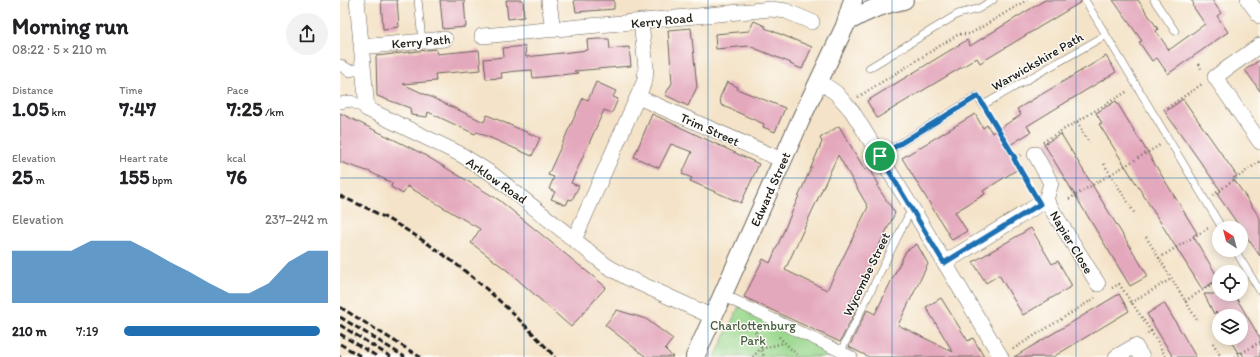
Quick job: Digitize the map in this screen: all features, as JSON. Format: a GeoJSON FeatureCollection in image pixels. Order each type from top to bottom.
{"type":"FeatureCollection","features":[{"type":"Feature","properties":{"kind":"street"},"geometry":{"type":"LineString","coordinates":[[340,103],[351,102],[366,109],[357,0]]}},
{"type":"Feature","properties":{"kind":"street","name":"Edward Street"},"geometry":{"type":"LineString","coordinates":[[695,357],[782,160],[847,22],[853,0]]}},
{"type":"Feature","properties":{"kind":"street"},"geometry":{"type":"LineString","coordinates":[[847,22],[866,11],[904,0]]}},
{"type":"Feature","properties":{"kind":"street"},"geometry":{"type":"LineString","coordinates":[[1248,0],[1260,16]]}},
{"type":"Feature","properties":{"kind":"street"},"geometry":{"type":"LineString","coordinates":[[549,2],[553,30]]}},
{"type":"Feature","properties":{"kind":"street","name":"Kerry Road"},"geometry":{"type":"LineString","coordinates":[[482,36],[641,22],[770,4],[812,22]]}},
{"type":"Feature","properties":{"kind":"street"},"geometry":{"type":"LineString","coordinates":[[574,240],[645,80],[646,68],[641,22]]}},
{"type":"Feature","properties":{"kind":"street","name":"Kerry Path"},"geometry":{"type":"LineString","coordinates":[[361,47],[445,38]]}},
{"type":"Feature","properties":{"kind":"street"},"geometry":{"type":"LineString","coordinates":[[1260,45],[1215,77],[1260,142]]}},
{"type":"Feature","properties":{"kind":"street"},"geometry":{"type":"LineString","coordinates":[[340,65],[350,71],[363,68]]}},
{"type":"Feature","properties":{"kind":"street"},"geometry":{"type":"LineString","coordinates":[[819,81],[836,93],[847,104],[912,208],[1000,357]]}},
{"type":"Feature","properties":{"kind":"street","name":"Trim Street"},"geometry":{"type":"LineString","coordinates":[[638,97],[782,160]]}},
{"type":"Feature","properties":{"kind":"street","name":"Arklow Road"},"geometry":{"type":"LineString","coordinates":[[366,109],[460,154],[479,166],[519,195],[607,266],[628,278],[713,317]]}},
{"type":"Feature","properties":{"kind":"street","name":"Napier Close"},"geometry":{"type":"LineString","coordinates":[[944,263],[1043,202],[1051,183],[1033,150]]}},
{"type":"Feature","properties":{"kind":"street","name":"Napier Close"},"geometry":{"type":"LineString","coordinates":[[1043,202],[1101,291]]}},
{"type":"Feature","properties":{"kind":"street"},"geometry":{"type":"LineString","coordinates":[[722,295],[852,357]]}},
{"type":"Feature","properties":{"kind":"street"},"geometry":{"type":"LineString","coordinates":[[1116,357],[1138,351]]}},
{"type":"Feature","properties":{"kind":"lane"},"geometry":{"type":"LineString","coordinates":[[418,0],[422,41]]}},
{"type":"Feature","properties":{"kind":"lane"},"geometry":{"type":"LineString","coordinates":[[869,68],[958,14],[978,9],[993,0]]}},
{"type":"Feature","properties":{"kind":"lane"},"geometry":{"type":"LineString","coordinates":[[1085,0],[1218,221]]}},
{"type":"Feature","properties":{"kind":"lane"},"geometry":{"type":"LineString","coordinates":[[1154,0],[1175,31]]}},
{"type":"Feature","properties":{"kind":"lane","name":"Warwickshire Path"},"geometry":{"type":"LineString","coordinates":[[880,156],[978,96],[983,105],[1106,35]]}},
{"type":"Feature","properties":{"kind":"lane","name":"Wycombe Street"},"geometry":{"type":"LineString","coordinates":[[841,351],[912,208]]}},
{"type":"Feature","properties":{"kind":"lane"},"geometry":{"type":"LineString","coordinates":[[1239,257],[1260,291]]}},
{"type":"Feature","properties":{"kind":"path"},"geometry":{"type":"LineString","coordinates":[[847,104],[959,34],[970,34],[1027,0]]}},
{"type":"Feature","properties":{"kind":"path"},"geometry":{"type":"LineString","coordinates":[[1155,116],[1215,77]]}},
{"type":"Feature","properties":{"kind":"path"},"geometry":{"type":"LineString","coordinates":[[1015,158],[1033,150],[1137,86]]}},
{"type":"Feature","properties":{"kind":"path"},"geometry":{"type":"LineString","coordinates":[[983,105],[1015,158],[1014,159],[1043,202]]}},
{"type":"Feature","properties":{"kind":"path"},"geometry":{"type":"LineString","coordinates":[[1077,122],[1089,143]]}},
{"type":"Feature","properties":{"kind":"path"},"geometry":{"type":"LineString","coordinates":[[1070,199],[1169,139]]}},
{"type":"Feature","properties":{"kind":"path"},"geometry":{"type":"LineString","coordinates":[[1206,199],[1260,161]]}},
{"type":"Feature","properties":{"kind":"path"},"geometry":{"type":"LineString","coordinates":[[1104,164],[1135,214]]}},
{"type":"Feature","properties":{"kind":"path"},"geometry":{"type":"LineString","coordinates":[[1159,258],[1212,229]]}},
{"type":"Feature","properties":{"kind":"path"},"geometry":{"type":"LineString","coordinates":[[1146,237],[1197,320]]}},
{"type":"Feature","properties":{"kind":"path"},"geometry":{"type":"LineString","coordinates":[[1132,304],[1171,279]]}},
{"type":"Feature","properties":{"kind":"path"},"geometry":{"type":"LineString","coordinates":[[1000,357],[1101,291],[1119,284],[1151,331],[1166,357]]}},
{"type":"Feature","properties":{"kind":"path"},"geometry":{"type":"LineString","coordinates":[[1185,301],[1212,284]]}},
{"type":"Feature","properties":{"kind":"path"},"geometry":{"type":"LineString","coordinates":[[753,310],[752,321],[760,349],[764,357]]}},
{"type":"Feature","properties":{"kind":"path"},"geometry":{"type":"LineString","coordinates":[[1138,351],[1140,338],[1151,331]]}},
{"type":"Feature","properties":{"kind":"path"},"geometry":{"type":"LineString","coordinates":[[1235,357],[1260,342]]}},
{"type":"Feature","properties":{"kind":"path"},"geometry":{"type":"LineString","coordinates":[[752,357],[760,349],[784,343]]}},
{"type":"Feature","properties":{"kind":"path"},"geometry":{"type":"LineString","coordinates":[[1214,345],[1221,357]]}},
{"type":"Feature","properties":{"kind":"green space","name":"Charlottenburg Park"},"geometry":{"type":"Polygon","coordinates":[[[742,300],[857,357],[715,357],[742,300]]]}},
{"type":"Feature","properties":{"kind":"building"},"geometry":{"type":"Polygon","coordinates":[[[381,0],[397,0],[399,27],[383,29],[381,0]]]}},
{"type":"Feature","properties":{"kind":"building"},"geometry":{"type":"Polygon","coordinates":[[[440,0],[464,0],[466,27],[443,29],[440,0]]]}},
{"type":"Feature","properties":{"kind":"building"},"geometry":{"type":"Polygon","coordinates":[[[506,0],[523,0],[524,17],[508,19],[506,0]]]}},
{"type":"Feature","properties":{"kind":"building"},"geometry":{"type":"Polygon","coordinates":[[[574,0],[614,0],[614,9],[576,12],[574,0]]]}},
{"type":"Feature","properties":{"kind":"building"},"geometry":{"type":"Polygon","coordinates":[[[1045,0],[1080,0],[1081,2],[980,63],[977,58],[877,118],[867,101],[967,40],[970,46],[1045,0]]]}},
{"type":"Feature","properties":{"kind":"building"},"geometry":{"type":"Polygon","coordinates":[[[1113,0],[1138,0],[1158,29],[1156,31],[1169,50],[1205,24],[1192,5],[1194,4],[1191,0],[1212,0],[1221,13],[1217,16],[1228,32],[1168,74],[1157,58],[1152,61],[1139,42],[1142,41],[1113,0]]]}},
{"type":"Feature","properties":{"kind":"building"},"geometry":{"type":"Polygon","coordinates":[[[754,21],[765,26],[765,28],[812,47],[802,69],[749,46],[716,49],[715,34],[749,31],[754,21]]]}},
{"type":"Feature","properties":{"kind":"building"},"geometry":{"type":"Polygon","coordinates":[[[691,28],[697,87],[688,106],[665,95],[672,83],[668,30],[691,28]]]}},
{"type":"Feature","properties":{"kind":"building"},"geometry":{"type":"Polygon","coordinates":[[[609,39],[610,49],[629,47],[631,66],[574,71],[578,73],[533,78],[532,70],[517,71],[501,73],[502,78],[486,79],[484,59],[504,57],[503,48],[525,46],[526,57],[588,50],[587,40],[609,39]]]}},
{"type":"Feature","properties":{"kind":"building"},"geometry":{"type":"Polygon","coordinates":[[[436,49],[437,54],[479,50],[481,70],[435,74],[436,81],[403,84],[484,122],[487,115],[540,138],[532,156],[477,132],[475,134],[428,112],[427,117],[411,115],[410,108],[377,96],[376,56],[436,49]]]}},
{"type":"Feature","properties":{"kind":"building"},"geometry":{"type":"Polygon","coordinates":[[[1106,56],[1116,72],[1027,126],[1031,132],[1005,148],[1018,169],[983,191],[985,194],[955,212],[967,231],[952,240],[902,158],[975,114],[983,128],[987,125],[992,133],[1021,115],[1017,109],[1106,56]]]}},
{"type":"Feature","properties":{"kind":"building"},"geometry":{"type":"Polygon","coordinates":[[[1260,60],[1260,91],[1245,70],[1260,60]]]}},
{"type":"Feature","properties":{"kind":"building"},"geometry":{"type":"Polygon","coordinates":[[[596,82],[616,91],[613,97],[618,99],[612,113],[604,110],[571,183],[579,186],[572,200],[569,199],[566,205],[551,199],[555,192],[549,189],[554,177],[548,175],[583,98],[588,100],[596,82]]]}},
{"type":"Feature","properties":{"kind":"building"},"geometry":{"type":"Polygon","coordinates":[[[727,82],[738,87],[737,89],[785,108],[775,132],[763,127],[764,124],[721,105],[720,97],[727,82]]]}},
{"type":"Feature","properties":{"kind":"building"},"geometry":{"type":"Polygon","coordinates":[[[1183,99],[1237,176],[1233,178],[1260,218],[1260,256],[1248,239],[1248,221],[1236,221],[1217,194],[1221,191],[1165,112],[1183,99]]]}},
{"type":"Feature","properties":{"kind":"building"},"geometry":{"type":"Polygon","coordinates":[[[1116,101],[1197,233],[1193,236],[1212,267],[1212,283],[1202,289],[1099,124],[1102,123],[1096,113],[1116,101]]]}},
{"type":"Feature","properties":{"kind":"building"},"geometry":{"type":"Polygon","coordinates":[[[340,113],[423,154],[499,200],[606,287],[571,327],[508,271],[471,243],[480,229],[407,186],[403,194],[391,187],[392,183],[370,172],[340,162],[340,113]]]}},
{"type":"Feature","properties":{"kind":"building"},"geometry":{"type":"Polygon","coordinates":[[[652,114],[759,164],[741,203],[690,181],[692,178],[682,174],[692,152],[671,144],[659,168],[634,157],[652,114]]]}},
{"type":"Feature","properties":{"kind":"building"},"geometry":{"type":"Polygon","coordinates":[[[839,126],[865,170],[869,167],[879,185],[877,186],[895,213],[851,302],[858,306],[840,342],[744,297],[763,259],[770,263],[822,142],[820,138],[839,126]],[[838,155],[785,270],[827,290],[868,207],[838,155]]]}},
{"type":"Feature","properties":{"kind":"building"},"geometry":{"type":"Polygon","coordinates":[[[1061,134],[1148,276],[1130,286],[1044,144],[1061,134]]]}},
{"type":"Feature","properties":{"kind":"building"},"geometry":{"type":"Polygon","coordinates":[[[1031,228],[1052,264],[1058,261],[1072,286],[1023,315],[999,275],[986,283],[973,262],[1031,228]]]}},
{"type":"Feature","properties":{"kind":"building"},"geometry":{"type":"Polygon","coordinates":[[[917,244],[928,264],[898,325],[953,352],[926,307],[941,298],[968,341],[973,338],[984,357],[869,357],[849,347],[867,310],[875,314],[906,251],[917,244]]]}},
{"type":"Feature","properties":{"kind":"building"},"geometry":{"type":"Polygon","coordinates":[[[1119,294],[1129,311],[1053,357],[1014,357],[1119,294]]]}},
{"type":"Feature","properties":{"kind":"building"},"geometry":{"type":"Polygon","coordinates":[[[1204,294],[1212,294],[1212,301],[1238,301],[1243,309],[1212,309],[1204,294]]]}},
{"type":"Feature","properties":{"kind":"building"},"geometry":{"type":"Polygon","coordinates":[[[1164,303],[1196,357],[1173,357],[1147,314],[1164,303]]]}},
{"type":"Feature","properties":{"kind":"building"},"geometry":{"type":"Polygon","coordinates":[[[617,310],[646,319],[673,339],[665,349],[673,357],[646,357],[605,325],[617,310]]]}},
{"type":"Feature","properties":{"kind":"building"},"geometry":{"type":"Polygon","coordinates":[[[1248,318],[1260,338],[1260,357],[1244,357],[1241,352],[1238,353],[1233,345],[1248,345],[1248,318]]]}},
{"type":"Feature","properties":{"kind":"railway"},"geometry":{"type":"LineString","coordinates":[[340,196],[371,210],[401,227],[456,264],[507,308],[555,357]]}},
{"type":"Feature","properties":{"kind":"railway"},"geometry":{"type":"LineString","coordinates":[[340,307],[420,357]]}},
{"type":"Feature","properties":{"kind":"railway"},"geometry":{"type":"LineString","coordinates":[[340,317],[405,357]]}},
{"type":"Feature","properties":{"kind":"railway"},"geometry":{"type":"LineString","coordinates":[[340,325],[391,357]]}},
{"type":"Feature","properties":{"kind":"railway"},"geometry":{"type":"LineString","coordinates":[[340,334],[378,357]]}},
{"type":"Feature","properties":{"kind":"railway"},"geometry":{"type":"LineString","coordinates":[[340,344],[362,357]]}},
{"type":"Feature","properties":{"kind":"route"},"geometry":{"type":"LineString","coordinates":[[978,96],[1015,158],[1014,159],[1040,204],[944,263],[880,156],[978,96]]}}]}
